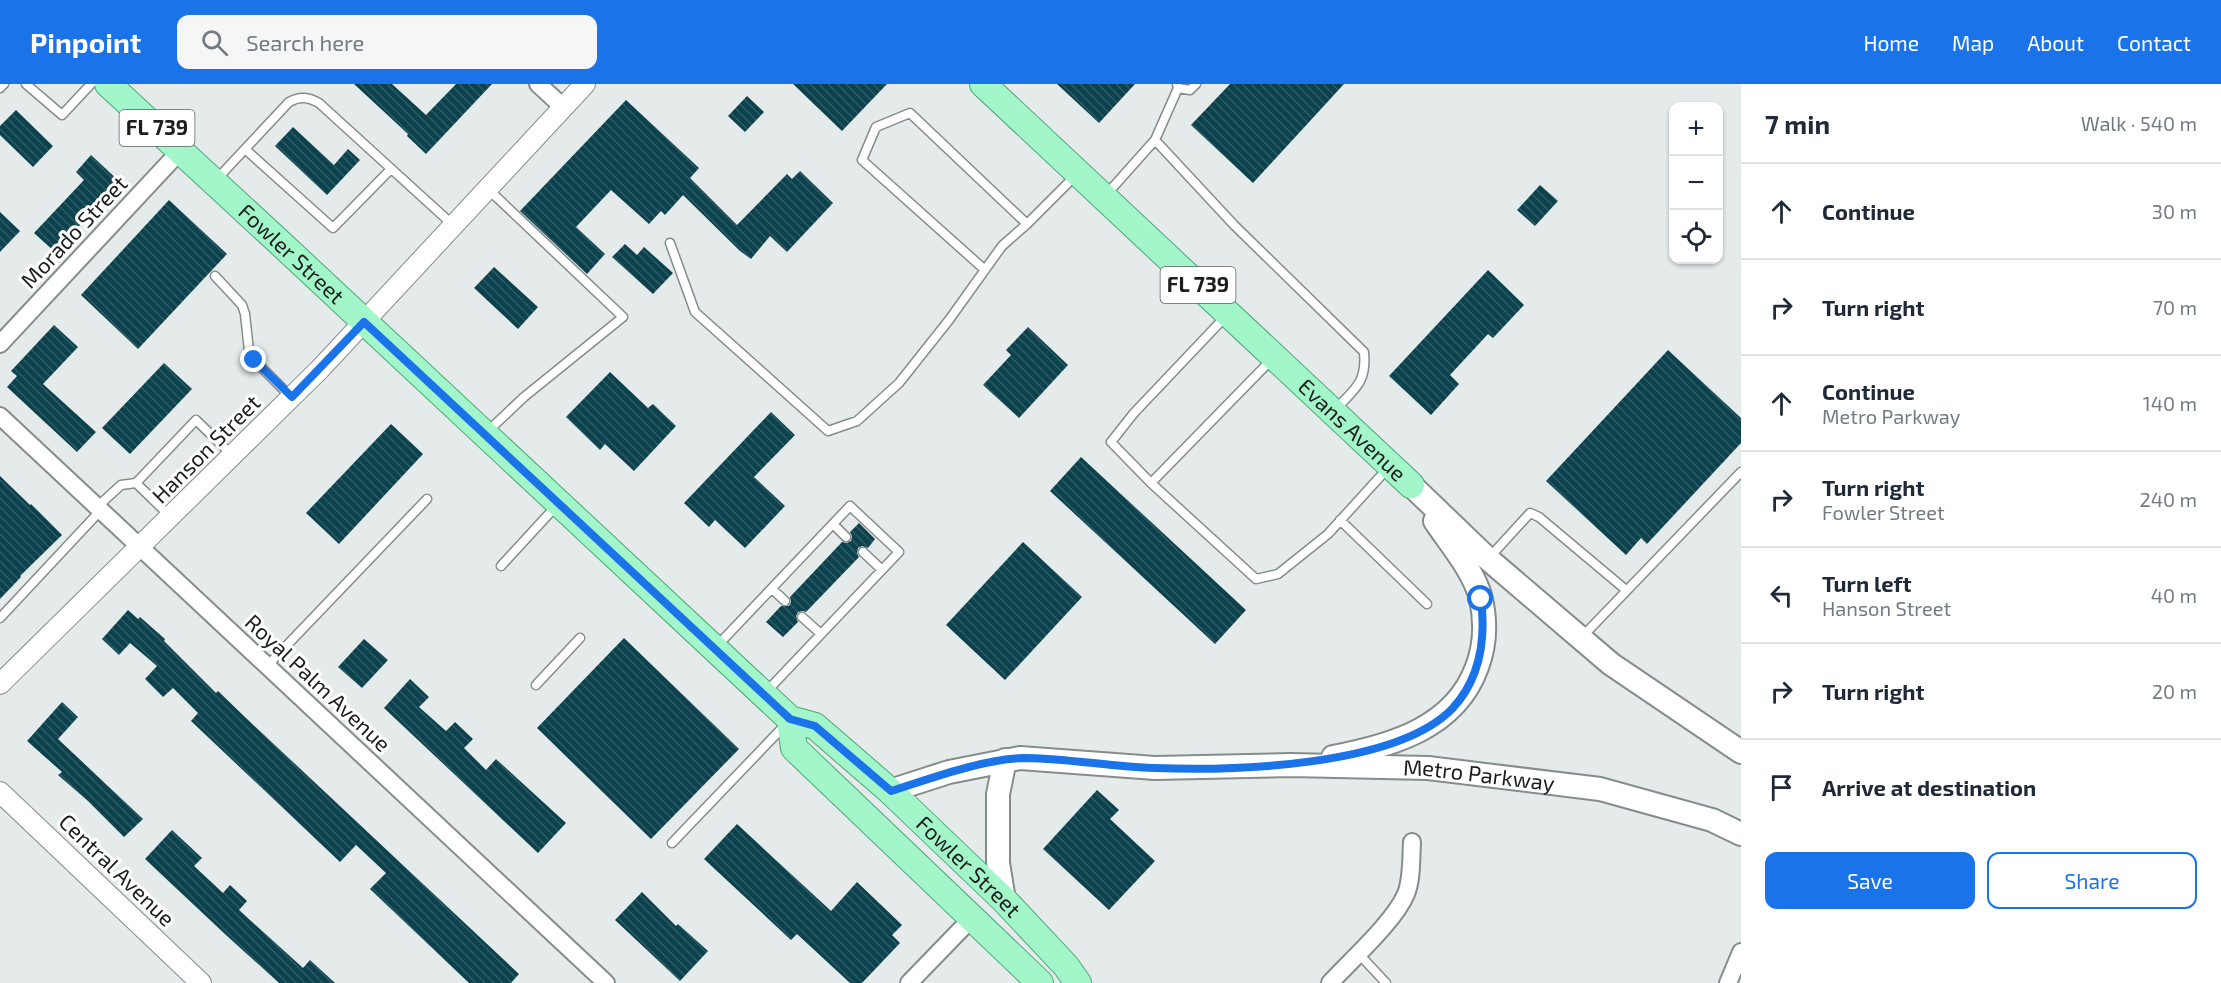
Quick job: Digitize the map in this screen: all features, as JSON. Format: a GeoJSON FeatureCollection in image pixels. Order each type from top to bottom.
{"type":"FeatureCollection","features":[{"type":"Feature","properties":{"kind":"main road","name":"Fowler Street"},"geometry":{"type":"LineString","coordinates":[[108,84],[790,719],[815,726],[891,791],[1004,900],[1066,966],[1078,983]]}},
{"type":"Feature","properties":{"kind":"main road","name":"Evans Avenue"},"geometry":{"type":"LineString","coordinates":[[983,84],[1412,485],[1488,559],[1611,664],[1741,752]]}},
{"type":"Feature","properties":{"kind":"main road"},"geometry":{"type":"LineString","coordinates":[[1291,765],[1364,751],[1413,734],[1433,724],[1451,710],[1473,677],[1481,657],[1484,638],[1481,599],[1465,566],[1412,485]]}},
{"type":"Feature","properties":{"kind":"main road","name":"Fowler Street"},"geometry":{"type":"LineString","coordinates":[[790,719],[794,748],[1040,983]]}},
{"type":"Feature","properties":{"kind":"main road","name":"Metro Parkway"},"geometry":{"type":"LineString","coordinates":[[891,791],[949,772],[1005,760],[1035,758],[1155,768],[1291,765],[1428,768],[1600,789],[1712,820],[1741,834]]}},
{"type":"Feature","properties":{"kind":"main road"},"geometry":{"type":"LineString","coordinates":[[1004,900],[998,863],[998,804],[1005,760]]}},
{"type":"Feature","properties":{"kind":"main road"},"geometry":{"type":"LineString","coordinates":[[829,782],[891,791]]}},
{"type":"Feature","properties":{"kind":"main road"},"geometry":{"type":"LineString","coordinates":[[971,919],[1004,926],[1061,977],[1072,983]]}},
{"type":"Feature","properties":{"kind":"street"},"geometry":{"type":"LineString","coordinates":[[538,84],[563,107]]}},
{"type":"Feature","properties":{"kind":"street","name":"Hanson Street"},"geometry":{"type":"LineString","coordinates":[[0,684],[292,397],[585,84]]}},
{"type":"Feature","properties":{"kind":"street","name":"Morado Street"},"geometry":{"type":"LineString","coordinates":[[0,344],[180,150]]}},
{"type":"Feature","properties":{"kind":"street","name":"Royal Palm Avenue"},"geometry":{"type":"LineString","coordinates":[[0,416],[606,983]]}},
{"type":"Feature","properties":{"kind":"street","name":"Central Avenue"},"geometry":{"type":"LineString","coordinates":[[0,792],[201,983]]}},
{"type":"Feature","properties":{"kind":"street"},"geometry":{"type":"LineString","coordinates":[[1330,983],[1394,914],[1406,893],[1412,842]]}},
{"type":"Feature","properties":{"kind":"street"},"geometry":{"type":"LineString","coordinates":[[909,983],[971,919]]}},
{"type":"Feature","properties":{"kind":"street"},"geometry":{"type":"LineString","coordinates":[[1728,983],[1741,952]]}},
{"type":"Feature","properties":{"kind":"lane"},"geometry":{"type":"LineString","coordinates":[[0,88],[4,84]]}},
{"type":"Feature","properties":{"kind":"lane"},"geometry":{"type":"LineString","coordinates":[[26,84],[62,115],[91,84]]}},
{"type":"Feature","properties":{"kind":"lane"},"geometry":{"type":"LineString","coordinates":[[1104,197],[1155,140],[1177,86],[1190,90],[1196,84]]}},
{"type":"Feature","properties":{"kind":"lane"},"geometry":{"type":"LineString","coordinates":[[214,182],[289,102],[304,97],[319,103],[453,226]]}},
{"type":"Feature","properties":{"kind":"lane"},"geometry":{"type":"LineString","coordinates":[[984,270],[862,160],[876,127],[910,113],[1027,224]]}},
{"type":"Feature","properties":{"kind":"lane"},"geometry":{"type":"LineString","coordinates":[[1155,140],[1234,225],[1364,352],[1366,370],[1360,383],[1332,412]]}},
{"type":"Feature","properties":{"kind":"lane"},"geometry":{"type":"LineString","coordinates":[[245,149],[333,228],[391,169]]}},
{"type":"Feature","properties":{"kind":"lane"},"geometry":{"type":"LineString","coordinates":[[670,243],[695,312],[828,431],[856,421],[899,383],[949,320],[1002,246],[1078,173]]}},
{"type":"Feature","properties":{"kind":"lane"},"geometry":{"type":"LineString","coordinates":[[484,435],[524,397],[622,317],[488,189]]}},
{"type":"Feature","properties":{"kind":"lane"},"geometry":{"type":"LineString","coordinates":[[215,276],[242,305],[249,351],[254,360],[292,397]]}},
{"type":"Feature","properties":{"kind":"lane"},"geometry":{"type":"LineString","coordinates":[[1229,314],[1134,413],[1111,442],[1152,483],[1256,579],[1278,574],[1328,534],[1390,465]]}},
{"type":"Feature","properties":{"kind":"lane"},"geometry":{"type":"LineString","coordinates":[[1152,483],[1274,357]]}},
{"type":"Feature","properties":{"kind":"lane"},"geometry":{"type":"LineString","coordinates":[[0,618],[121,485],[136,483],[196,420],[233,456]]}},
{"type":"Feature","properties":{"kind":"lane"},"geometry":{"type":"LineString","coordinates":[[1581,639],[1741,472]]}},
{"type":"Feature","properties":{"kind":"lane"},"geometry":{"type":"LineString","coordinates":[[136,483],[172,517]]}},
{"type":"Feature","properties":{"kind":"lane"},"geometry":{"type":"LineString","coordinates":[[267,666],[428,499]]}},
{"type":"Feature","properties":{"kind":"lane"},"geometry":{"type":"LineString","coordinates":[[501,566],[558,504]]}},
{"type":"Feature","properties":{"kind":"lane"},"geometry":{"type":"LineString","coordinates":[[714,649],[850,506],[899,552],[764,695]]}},
{"type":"Feature","properties":{"kind":"lane"},"geometry":{"type":"LineString","coordinates":[[1488,559],[1530,513],[1539,517],[1626,590]]}},
{"type":"Feature","properties":{"kind":"lane"},"geometry":{"type":"LineString","coordinates":[[1340,520],[1427,604]]}},
{"type":"Feature","properties":{"kind":"lane"},"geometry":{"type":"LineString","coordinates":[[833,524],[846,537]]}},
{"type":"Feature","properties":{"kind":"lane"},"geometry":{"type":"LineString","coordinates":[[863,552],[882,570]]}},
{"type":"Feature","properties":{"kind":"lane"},"geometry":{"type":"LineString","coordinates":[[772,589],[785,602]]}},
{"type":"Feature","properties":{"kind":"lane"},"geometry":{"type":"LineString","coordinates":[[802,617],[821,634]]}},
{"type":"Feature","properties":{"kind":"lane"},"geometry":{"type":"LineString","coordinates":[[536,685],[580,638]]}},
{"type":"Feature","properties":{"kind":"lane"},"geometry":{"type":"LineString","coordinates":[[672,843],[790,719]]}},
{"type":"Feature","properties":{"kind":"lane"},"geometry":{"type":"LineString","coordinates":[[1358,952],[1386,983]]}},
{"type":"Feature","properties":{"kind":"building"},"geometry":{"type":"Polygon","coordinates":[[[354,84],[392,84],[426,115],[456,84],[492,84],[426,154],[354,84]]]}},
{"type":"Feature","properties":{"kind":"building"},"geometry":{"type":"Polygon","coordinates":[[[793,84],[887,84],[842,131],[793,84]]]}},
{"type":"Feature","properties":{"kind":"building"},"geometry":{"type":"Polygon","coordinates":[[[1057,84],[1135,84],[1099,123],[1057,84]]]}},
{"type":"Feature","properties":{"kind":"building"},"geometry":{"type":"Polygon","coordinates":[[[1230,84],[1344,84],[1253,183],[1191,125],[1230,84]]]}},
{"type":"Feature","properties":{"kind":"building"},"geometry":{"type":"Polygon","coordinates":[[[747,96],[764,112],[745,132],[728,116],[747,96]]]}},
{"type":"Feature","properties":{"kind":"building"},"geometry":{"type":"Polygon","coordinates":[[[626,100],[699,168],[690,178],[737,225],[787,174],[792,179],[800,171],[833,203],[787,252],[770,236],[751,259],[683,195],[665,215],[661,211],[649,224],[611,190],[576,227],[605,254],[587,274],[520,211],[626,100]]]}},
{"type":"Feature","properties":{"kind":"building"},"geometry":{"type":"Polygon","coordinates":[[[16,110],[53,146],[33,167],[0,135],[0,126],[16,110]]]}},
{"type":"Feature","properties":{"kind":"building"},"geometry":{"type":"Polygon","coordinates":[[[293,127],[334,165],[348,149],[360,160],[327,195],[275,146],[293,127]]]}},
{"type":"Feature","properties":{"kind":"building"},"geometry":{"type":"Polygon","coordinates":[[[91,155],[120,182],[55,252],[34,233],[84,180],[76,172],[91,155]]]}},
{"type":"Feature","properties":{"kind":"building"},"geometry":{"type":"Polygon","coordinates":[[[1540,185],[1558,201],[1535,226],[1517,210],[1540,185]]]}},
{"type":"Feature","properties":{"kind":"building"},"geometry":{"type":"Polygon","coordinates":[[[169,200],[227,254],[138,349],[81,295],[169,200]]]}},
{"type":"Feature","properties":{"kind":"building"},"geometry":{"type":"Polygon","coordinates":[[[0,212],[20,231],[0,252],[0,212]]]}},
{"type":"Feature","properties":{"kind":"building"},"geometry":{"type":"Polygon","coordinates":[[[625,244],[637,255],[644,247],[673,273],[653,294],[612,257],[625,244]]]}},
{"type":"Feature","properties":{"kind":"building"},"geometry":{"type":"Polygon","coordinates":[[[494,267],[538,307],[518,329],[474,288],[494,267]]]}},
{"type":"Feature","properties":{"kind":"building"},"geometry":{"type":"Polygon","coordinates":[[[1488,270],[1524,305],[1493,338],[1488,334],[1450,375],[1459,384],[1431,415],[1389,376],[1488,270]]]}},
{"type":"Feature","properties":{"kind":"building"},"geometry":{"type":"Polygon","coordinates":[[[54,325],[78,347],[43,384],[96,432],[77,452],[7,387],[17,376],[11,371],[54,325]]]}},
{"type":"Feature","properties":{"kind":"building"},"geometry":{"type":"Polygon","coordinates":[[[1028,327],[1068,365],[1019,418],[983,385],[1011,355],[1006,350],[1028,327]]]}},
{"type":"Feature","properties":{"kind":"building"},"geometry":{"type":"Polygon","coordinates":[[[1668,350],[1741,418],[1741,443],[1647,544],[1641,538],[1626,555],[1546,481],[1668,350]]]}},
{"type":"Feature","properties":{"kind":"building"},"geometry":{"type":"Polygon","coordinates":[[[164,363],[192,389],[130,454],[102,428],[164,363]]]}},
{"type":"Feature","properties":{"kind":"building"},"geometry":{"type":"Polygon","coordinates":[[[610,372],[648,408],[653,404],[676,426],[634,471],[605,444],[600,450],[566,417],[610,372]]]}},
{"type":"Feature","properties":{"kind":"building"},"geometry":{"type":"Polygon","coordinates":[[[771,412],[795,435],[754,477],[785,506],[745,548],[715,520],[709,527],[684,503],[771,412]]]}},
{"type":"Feature","properties":{"kind":"building"},"geometry":{"type":"Polygon","coordinates":[[[391,424],[423,454],[339,544],[306,513],[391,424]]]}},
{"type":"Feature","properties":{"kind":"building"},"geometry":{"type":"Polygon","coordinates":[[[1081,457],[1246,610],[1215,644],[1050,491],[1081,457]]]}},
{"type":"Feature","properties":{"kind":"building"},"geometry":{"type":"Polygon","coordinates":[[[0,476],[62,535],[0,599],[0,476]]]}},
{"type":"Feature","properties":{"kind":"building"},"geometry":{"type":"Polygon","coordinates":[[[859,523],[875,539],[868,548],[862,546],[858,548],[859,557],[806,612],[798,612],[796,616],[798,622],[783,637],[766,622],[781,606],[789,606],[790,597],[842,542],[851,541],[850,532],[859,523]]]}},
{"type":"Feature","properties":{"kind":"building"},"geometry":{"type":"Polygon","coordinates":[[[1023,542],[1082,597],[1005,680],[946,625],[1023,542]]]}},
{"type":"Feature","properties":{"kind":"building"},"geometry":{"type":"Polygon","coordinates":[[[128,610],[138,619],[140,617],[165,639],[164,641],[216,693],[218,691],[519,974],[511,983],[469,983],[370,889],[386,873],[356,845],[340,862],[191,721],[198,713],[173,688],[163,697],[145,679],[157,666],[130,643],[119,655],[102,639],[128,610]]]}},
{"type":"Feature","properties":{"kind":"building"},"geometry":{"type":"Polygon","coordinates":[[[624,638],[739,749],[651,839],[537,728],[624,638]]]}},
{"type":"Feature","properties":{"kind":"building"},"geometry":{"type":"Polygon","coordinates":[[[364,639],[388,660],[362,688],[338,667],[364,639]]]}},
{"type":"Feature","properties":{"kind":"building"},"geometry":{"type":"Polygon","coordinates":[[[410,679],[429,697],[419,707],[446,731],[455,722],[473,739],[464,748],[486,770],[496,759],[566,823],[538,853],[384,708],[410,679]]]}},
{"type":"Feature","properties":{"kind":"building"},"geometry":{"type":"Polygon","coordinates":[[[62,702],[78,717],[58,739],[143,819],[124,837],[58,775],[62,772],[27,741],[62,702]]]}},
{"type":"Feature","properties":{"kind":"building"},"geometry":{"type":"Polygon","coordinates":[[[1097,790],[1119,810],[1110,819],[1155,861],[1109,910],[1043,849],[1097,790]]]}},
{"type":"Feature","properties":{"kind":"building"},"geometry":{"type":"Polygon","coordinates":[[[737,824],[831,911],[857,882],[902,925],[892,935],[900,943],[862,983],[850,983],[797,934],[791,940],[704,859],[737,824]]]}},
{"type":"Feature","properties":{"kind":"building"},"geometry":{"type":"Polygon","coordinates":[[[172,830],[202,858],[194,866],[223,893],[230,885],[247,901],[239,910],[303,968],[310,960],[335,983],[279,983],[145,859],[172,830]]]}},
{"type":"Feature","properties":{"kind":"building"},"geometry":{"type":"Polygon","coordinates":[[[642,892],[676,926],[678,924],[708,951],[680,981],[615,920],[642,892]]]}},
{"type":"Feature","properties":{"kind":"route"},"geometry":{"type":"LineString","coordinates":[[254,360],[292,397],[364,322],[790,719],[815,726],[891,791],[949,772],[1020,758],[1155,768],[1291,765],[1364,751],[1392,743],[1433,724],[1451,710],[1463,694],[1481,657],[1484,638],[1481,599]]}}]}
